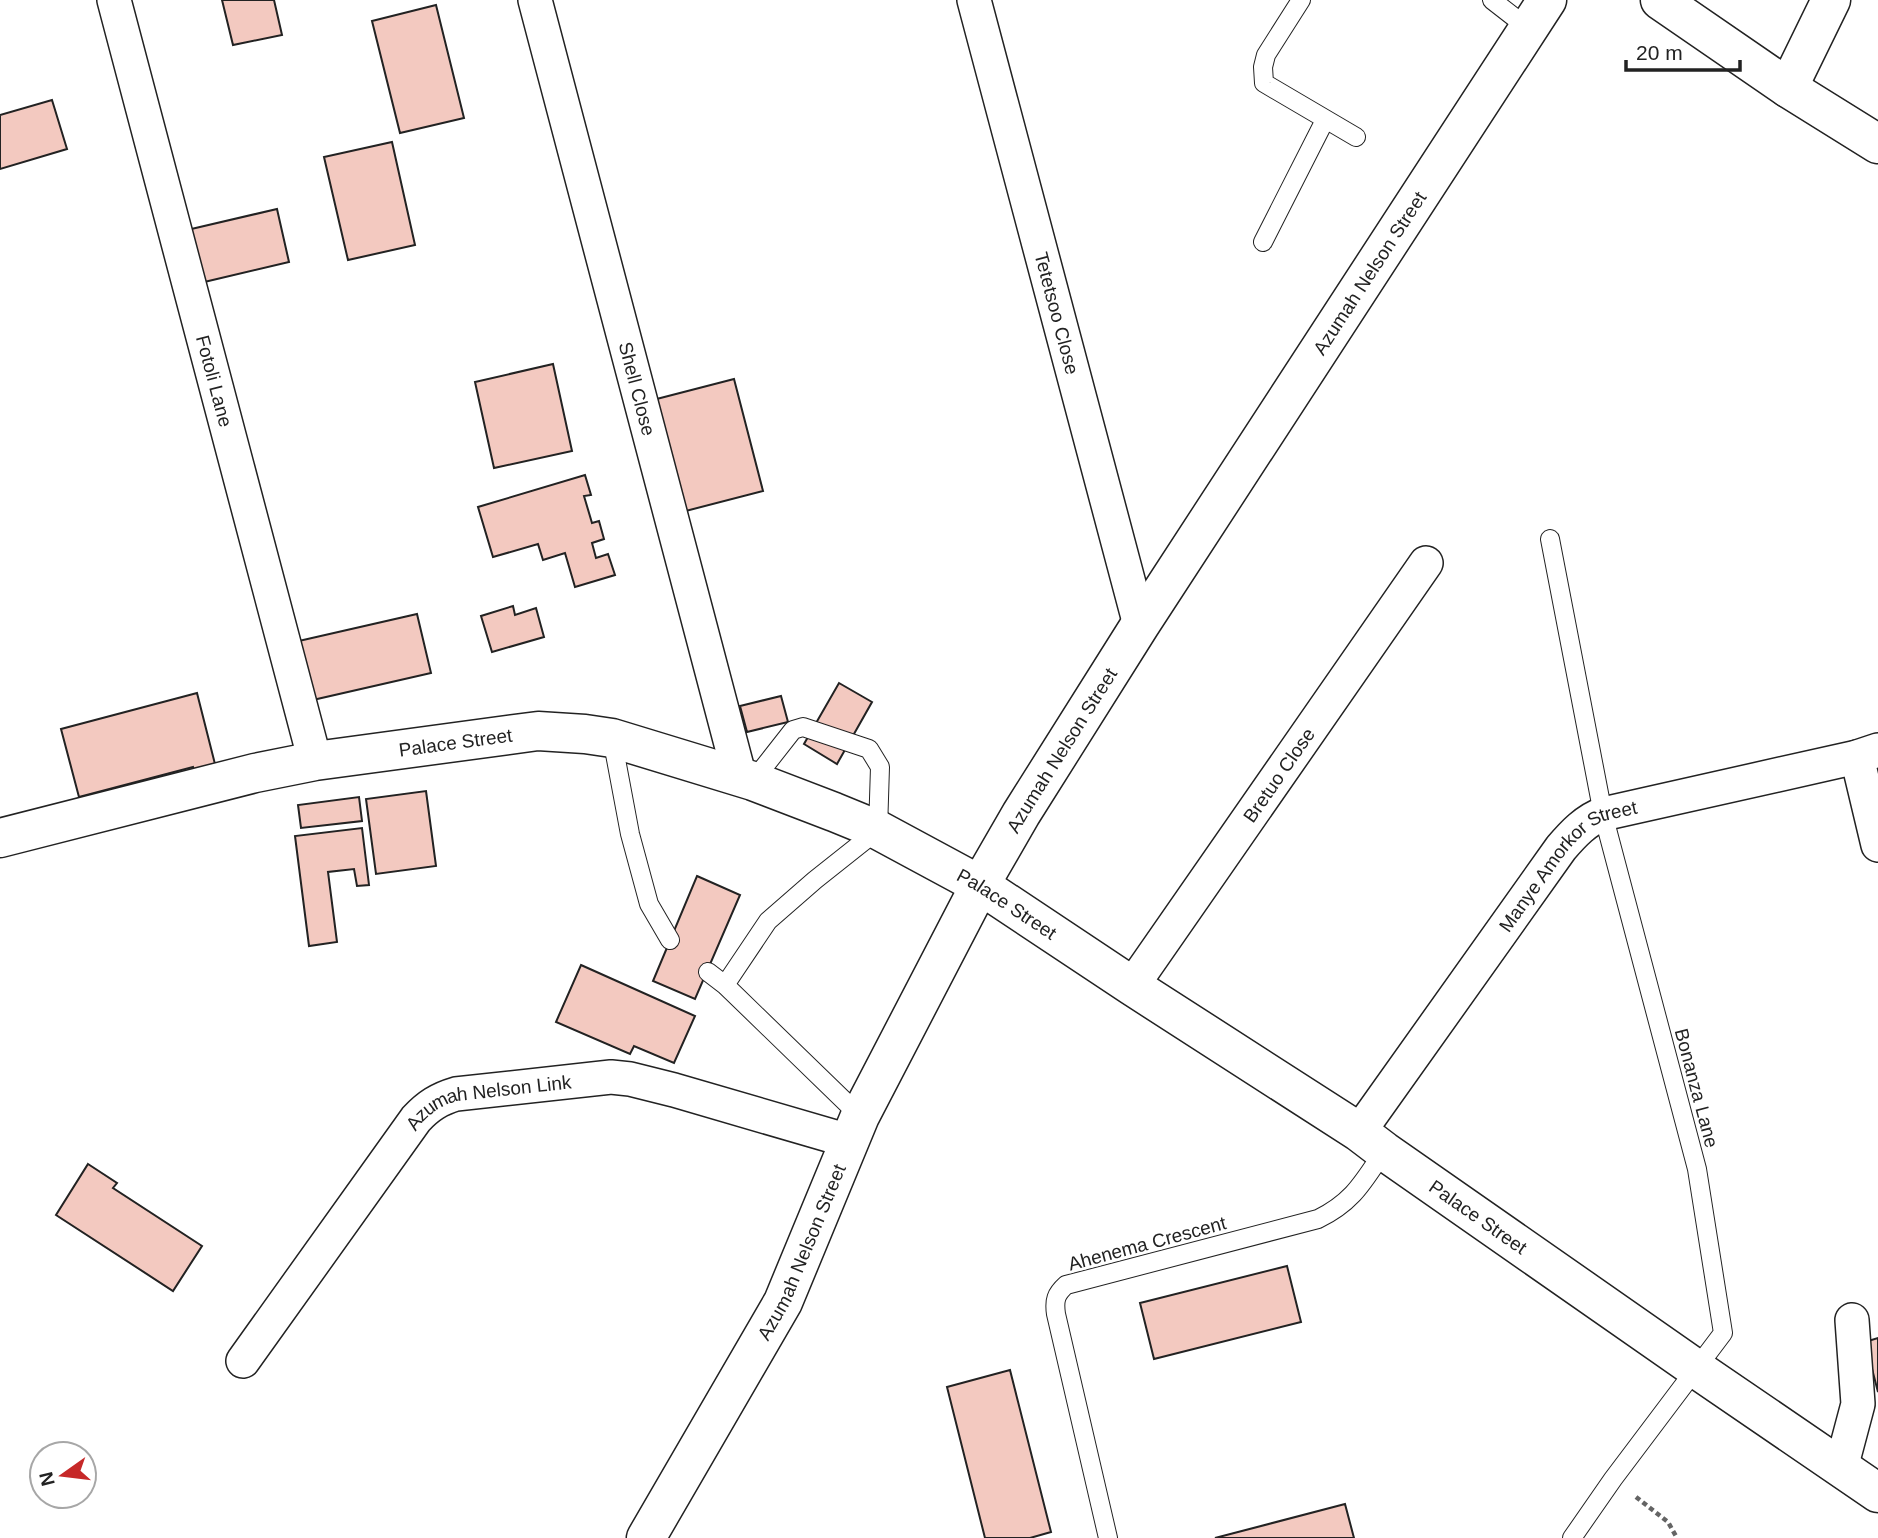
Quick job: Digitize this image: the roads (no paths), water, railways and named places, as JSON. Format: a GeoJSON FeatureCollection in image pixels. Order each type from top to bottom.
{"type":"FeatureCollection","features":[{"type":"Feature","properties":{"kind":"street","name":"Fotoli Lane"},"geometry":{"type":"LineString","coordinates":[[114,0],[315,761]]}},
{"type":"Feature","properties":{"kind":"street","name":"Shell Close"},"geometry":{"type":"LineString","coordinates":[[535,0],[746,779]]}},
{"type":"Feature","properties":{"kind":"street","name":"Tetetsoo Close"},"geometry":{"type":"LineString","coordinates":[[974,0],[1140,625]]}},
{"type":"Feature","properties":{"kind":"street"},"geometry":{"type":"LineString","coordinates":[[1660,0],[1788,88],[1878,144]]}},
{"type":"Feature","properties":{"kind":"street"},"geometry":{"type":"LineString","coordinates":[[1788,88],[1831,0]]}},
{"type":"Feature","properties":{"kind":"street","name":"Azumah Nelson Street"},"geometry":{"type":"LineString","coordinates":[[646,1538],[783,1301],[855,1129],[979,885],[1140,625],[1537,14]]}},
{"type":"Feature","properties":{"kind":"street","name":"Bretuo Close"},"geometry":{"type":"LineString","coordinates":[[1132,986],[1426,564]]}},
{"type":"Feature","properties":{"kind":"street","name":"Palace Street"},"geometry":{"type":"LineString","coordinates":[[0,838],[315,761],[538,731],[612,738],[746,779],[878,830],[979,885],[1371,1141],[1878,1493]]}},
{"type":"Feature","properties":{"kind":"street"},"geometry":{"type":"LineString","coordinates":[[1867,753],[1878,845]]}},
{"type":"Feature","properties":{"kind":"street","name":"Manye Amorkor Street"},"geometry":{"type":"LineString","coordinates":[[1371,1141],[1561,848],[1581,827],[1603,814],[1867,753]]}},
{"type":"Feature","properties":{"kind":"street","name":"Azumah Nelson Link"},"geometry":{"type":"LineString","coordinates":[[243,1361],[416,1119],[444,1097],[611,1077],[855,1129]]}},
{"type":"Feature","properties":{"kind":"street"},"geometry":{"type":"LineString","coordinates":[[1841,1468],[1858,1404],[1852,1320]]}},
{"type":"Feature","properties":{"kind":"lane"},"geometry":{"type":"LineString","coordinates":[[1301,0],[1266,55],[1264,83],[1356,137]]}},
{"type":"Feature","properties":{"kind":"lane"},"geometry":{"type":"LineString","coordinates":[[1492,0],[1537,14]]}},
{"type":"Feature","properties":{"kind":"lane"},"geometry":{"type":"LineString","coordinates":[[1263,242],[1325,120]]}},
{"type":"Feature","properties":{"kind":"lane","name":"Bonanza Lane"},"geometry":{"type":"LineString","coordinates":[[1550,539],[1603,814],[1699,1183],[1723,1333],[1695,1368]]}},
{"type":"Feature","properties":{"kind":"lane"},"geometry":{"type":"LineString","coordinates":[[725,985],[768,921],[878,830],[880,767],[869,749],[803,727],[793,730],[746,779]]}},
{"type":"Feature","properties":{"kind":"lane"},"geometry":{"type":"LineString","coordinates":[[612,738],[630,834],[649,904],[670,940]]}},
{"type":"Feature","properties":{"kind":"lane"},"geometry":{"type":"LineString","coordinates":[[708,972],[725,985],[855,1129]]}},
{"type":"Feature","properties":{"kind":"lane","name":"Ahenema Crescent"},"geometry":{"type":"LineString","coordinates":[[1108,1538],[1056,1314],[1054,1303],[1059,1292],[1066,1285],[1318,1219],[1344,1204],[1357,1191],[1371,1141]]}},
{"type":"Feature","properties":{"kind":"lane"},"geometry":{"type":"LineString","coordinates":[[1572,1538],[1695,1368]]}}]}
